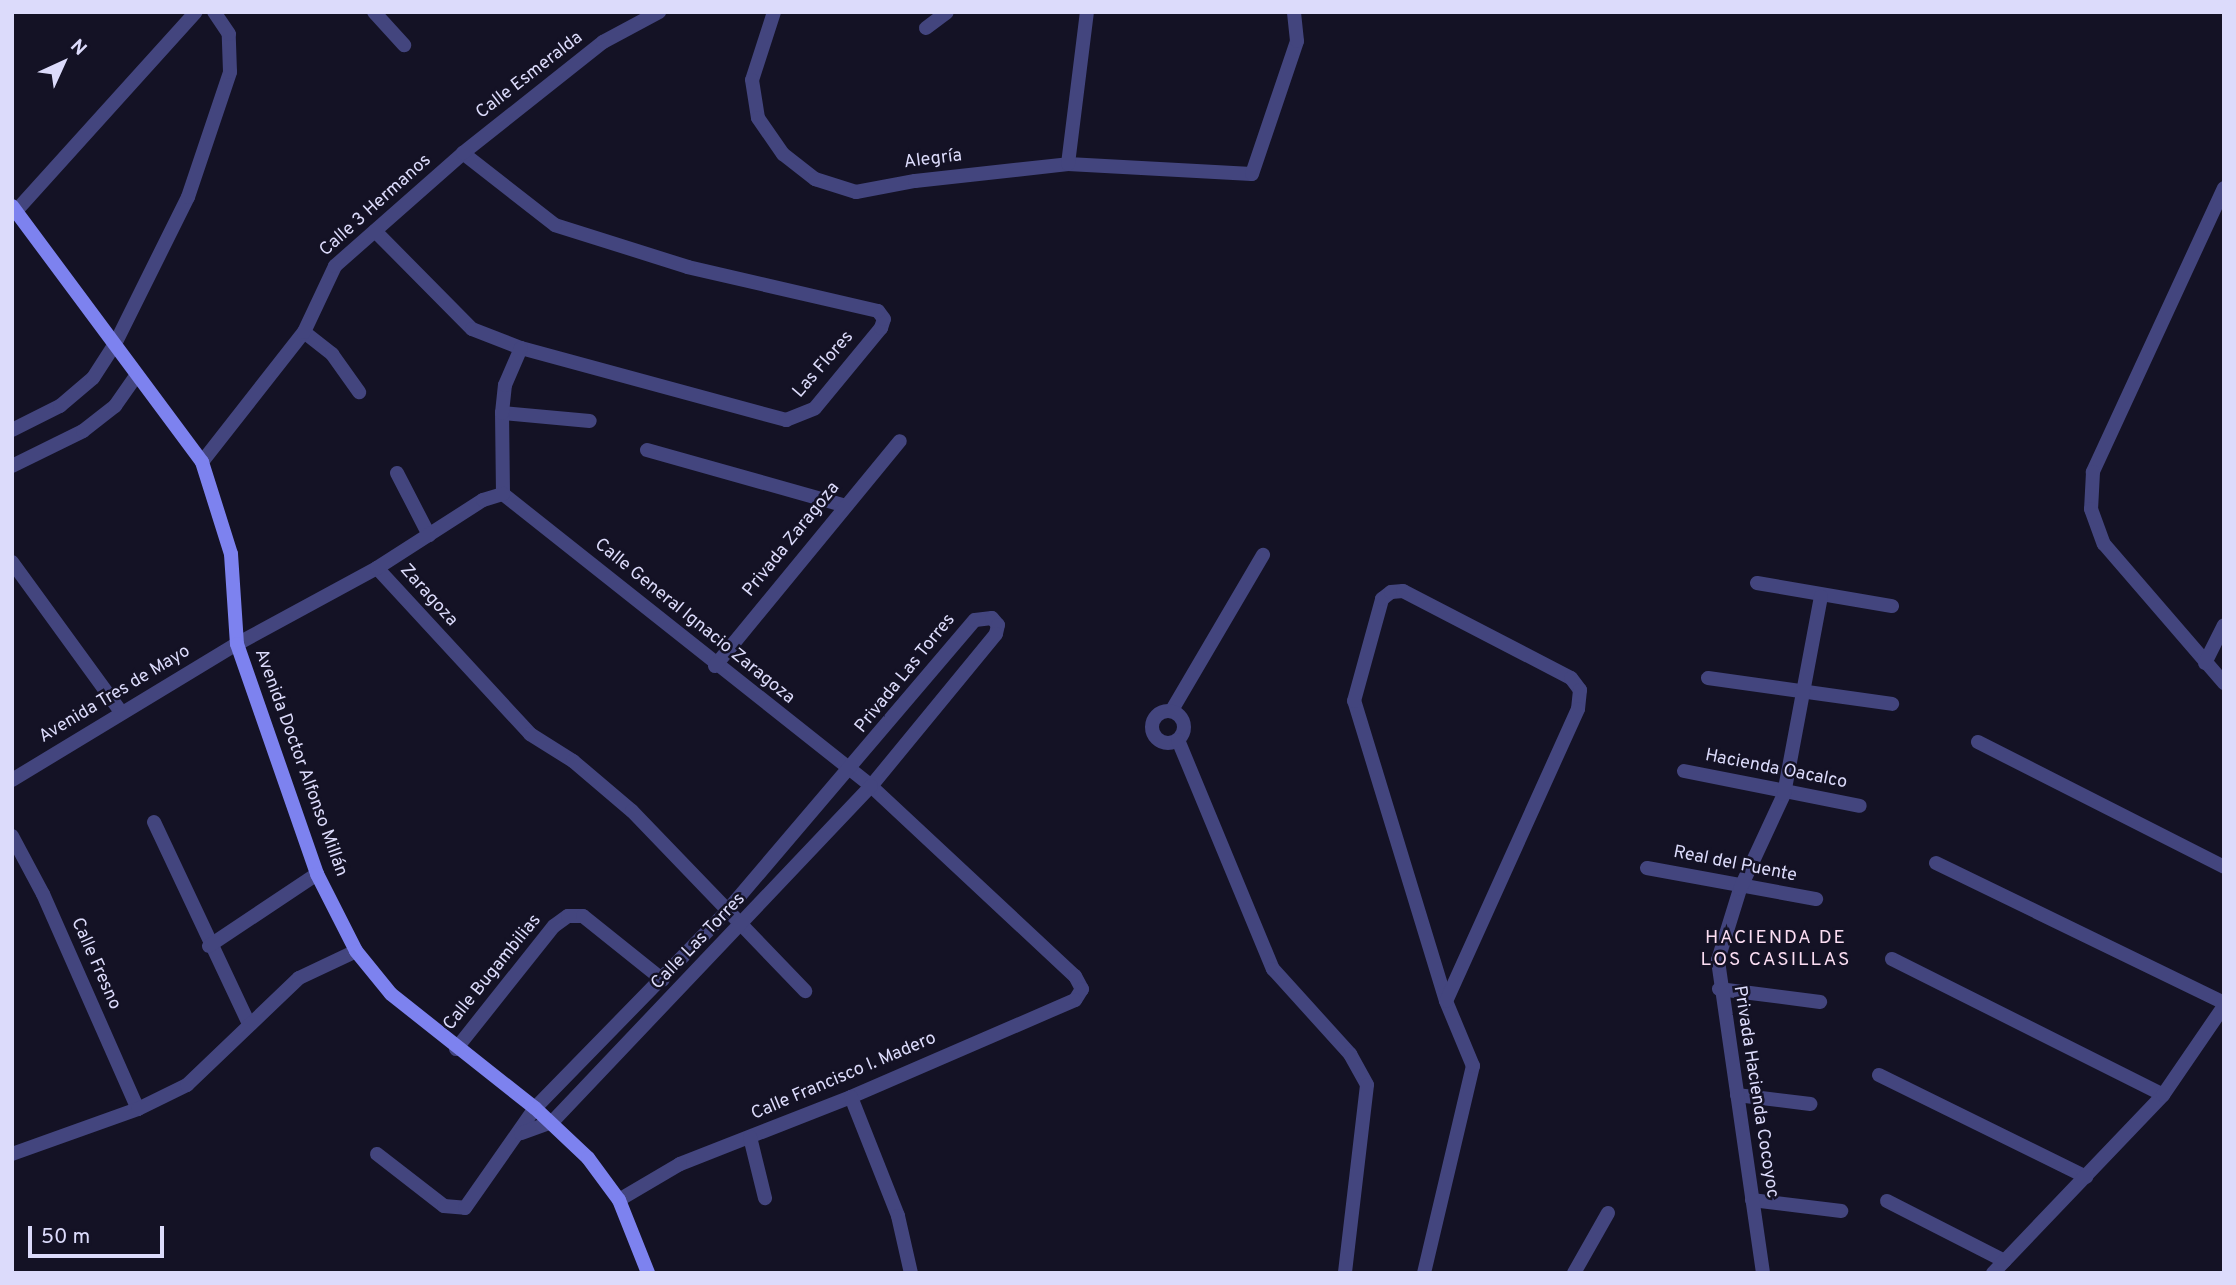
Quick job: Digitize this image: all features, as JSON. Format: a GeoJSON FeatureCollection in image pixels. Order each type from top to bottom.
{"type":"FeatureCollection","features":[{"type":"Feature","properties":{"kind":"main road","name":"Avenida Doctor Alfonso Millán"},"geometry":{"type":"LineString","coordinates":[[14,209],[202,462],[231,554],[237,644],[317,874],[356,951],[391,994],[456,1049],[552,1122],[588,1158],[619,1200],[648,1273]]}},
{"type":"Feature","properties":{"kind":"street"},"geometry":{"type":"LineString","coordinates":[[14,209],[196,12]]}},
{"type":"Feature","properties":{"kind":"street"},"geometry":{"type":"LineString","coordinates":[[12,430],[60,406],[93,378],[115,344],[188,198],[230,72],[229,34],[214,12]]}},
{"type":"Feature","properties":{"kind":"street"},"geometry":{"type":"LineString","coordinates":[[374,12],[404,46]]}},
{"type":"Feature","properties":{"kind":"street","name":"Calle Esmeralda"},"geometry":{"type":"LineString","coordinates":[[463,153],[603,42],[659,12]]}},
{"type":"Feature","properties":{"kind":"street","name":"Alegría"},"geometry":{"type":"LineString","coordinates":[[774,12],[752,80],[758,118],[783,154],[815,179],[856,192],[915,181],[1068,164],[1252,174],[1297,41],[1294,12]]}},
{"type":"Feature","properties":{"kind":"street"},"geometry":{"type":"LineString","coordinates":[[926,28],[947,12]]}},
{"type":"Feature","properties":{"kind":"street"},"geometry":{"type":"LineString","coordinates":[[1068,164],[1087,12]]}},
{"type":"Feature","properties":{"kind":"street","name":"Calle 3 Hermanos"},"geometry":{"type":"LineString","coordinates":[[202,462],[304,332],[335,266],[463,153]]}},
{"type":"Feature","properties":{"kind":"street","name":"Las Flores"},"geometry":{"type":"LineString","coordinates":[[375,231],[472,329],[521,348],[786,420],[816,408],[884,319],[878,311],[688,267],[555,225],[463,153]]}},
{"type":"Feature","properties":{"kind":"street"},"geometry":{"type":"LineString","coordinates":[[2224,188],[2092,472],[2091,509],[2104,544],[2204,663],[2224,682]]}},
{"type":"Feature","properties":{"kind":"street"},"geometry":{"type":"LineString","coordinates":[[304,332],[332,354],[359,392]]}},
{"type":"Feature","properties":{"kind":"street"},"geometry":{"type":"LineString","coordinates":[[237,644],[377,568],[484,500],[503,494],[502,413],[506,385],[521,348]]}},
{"type":"Feature","properties":{"kind":"street"},"geometry":{"type":"LineString","coordinates":[[12,466],[83,431],[115,406],[137,375]]}},
{"type":"Feature","properties":{"kind":"street"},"geometry":{"type":"LineString","coordinates":[[502,413],[590,421]]}},
{"type":"Feature","properties":{"kind":"street","name":"Privada Zaragoza"},"geometry":{"type":"LineString","coordinates":[[715,666],[843,506],[900,441]]}},
{"type":"Feature","properties":{"kind":"street"},"geometry":{"type":"LineString","coordinates":[[647,450],[843,506]]}},
{"type":"Feature","properties":{"kind":"street"},"geometry":{"type":"LineString","coordinates":[[397,473],[429,535]]}},
{"type":"Feature","properties":{"kind":"street","name":"Calle General Ignacio Zaragoza"},"geometry":{"type":"LineString","coordinates":[[503,494],[715,666],[871,786],[1075,976],[1082,989]]}},
{"type":"Feature","properties":{"kind":"street"},"geometry":{"type":"LineString","coordinates":[[1178,740],[1160,741],[1154,735],[1155,717],[1172,710],[1263,555]]}},
{"type":"Feature","properties":{"kind":"street"},"geometry":{"type":"LineString","coordinates":[[12,562],[121,712]]}},
{"type":"Feature","properties":{"kind":"street","name":"Zaragoza"},"geometry":{"type":"LineString","coordinates":[[377,568],[530,734],[573,761],[632,811],[727,911]]}},
{"type":"Feature","properties":{"kind":"street"},"geometry":{"type":"LineString","coordinates":[[1757,583],[1892,606]]}},
{"type":"Feature","properties":{"kind":"street"},"geometry":{"type":"LineString","coordinates":[[1424,1273],[1473,1066],[1446,1001],[1354,701],[1382,599],[1391,592],[1403,591],[1571,678],[1580,690],[1578,709],[1446,1001]]}},
{"type":"Feature","properties":{"kind":"street","name":"Privada Hacienda Cocoyoc"},"geometry":{"type":"LineString","coordinates":[[1763,1273],[1719,989],[1718,960],[1740,889],[1784,794],[1806,691],[1821,596]]}},
{"type":"Feature","properties":{"kind":"street","name":"Privada Las Torres"},"geometry":{"type":"LineString","coordinates":[[852,770],[975,620],[992,618],[998,625],[996,634],[871,786]]}},
{"type":"Feature","properties":{"kind":"street"},"geometry":{"type":"LineString","coordinates":[[2204,663],[2224,625]]}},
{"type":"Feature","properties":{"kind":"street","name":"Avenida Tres de Mayo"},"geometry":{"type":"LineString","coordinates":[[12,780],[237,644]]}},
{"type":"Feature","properties":{"kind":"street"},"geometry":{"type":"LineString","coordinates":[[1708,678],[1892,704]]}},
{"type":"Feature","properties":{"kind":"street"},"geometry":{"type":"LineString","coordinates":[[1172,710],[1184,723],[1178,740],[1273,969],[1350,1055],[1367,1085],[1345,1273]]}},
{"type":"Feature","properties":{"kind":"street"},"geometry":{"type":"LineString","coordinates":[[1978,742],[2224,867]]}},
{"type":"Feature","properties":{"kind":"street","name":"Calle Las Torres"},"geometry":{"type":"LineString","coordinates":[[377,1154],[454,1210],[465,1208],[521,1133],[535,1108],[663,980],[852,770]]}},
{"type":"Feature","properties":{"kind":"street","name":"Hacienda Oacalco"},"geometry":{"type":"LineString","coordinates":[[1684,771],[1784,794],[1860,806]]}},
{"type":"Feature","properties":{"kind":"street","name":"Calle Las Torres"},"geometry":{"type":"LineString","coordinates":[[552,1122],[744,923],[871,786]]}},
{"type":"Feature","properties":{"kind":"street"},"geometry":{"type":"LineString","coordinates":[[154,822],[209,946],[248,1022]]}},
{"type":"Feature","properties":{"kind":"street","name":"Calle Fresno"},"geometry":{"type":"LineString","coordinates":[[12,836],[43,894],[138,1109]]}},
{"type":"Feature","properties":{"kind":"street"},"geometry":{"type":"LineString","coordinates":[[1936,863],[2224,1004],[2163,1095],[1993,1273]]}},
{"type":"Feature","properties":{"kind":"street","name":"Real del Puente"},"geometry":{"type":"LineString","coordinates":[[1647,868],[1740,889],[1816,899]]}},
{"type":"Feature","properties":{"kind":"street"},"geometry":{"type":"LineString","coordinates":[[209,946],[317,874]]}},
{"type":"Feature","properties":{"kind":"street"},"geometry":{"type":"LineString","coordinates":[[727,911],[744,923],[805,991]]}},
{"type":"Feature","properties":{"kind":"street","name":"Calle Bugambilias"},"geometry":{"type":"LineString","coordinates":[[456,1049],[554,926],[568,916],[583,916],[663,980]]}},
{"type":"Feature","properties":{"kind":"street"},"geometry":{"type":"LineString","coordinates":[[12,1154],[138,1109],[187,1085],[248,1022],[299,978],[356,951]]}},
{"type":"Feature","properties":{"kind":"street"},"geometry":{"type":"LineString","coordinates":[[1892,959],[2163,1095]]}},
{"type":"Feature","properties":{"kind":"street","name":"Calle Francisco I. Madero"},"geometry":{"type":"LineString","coordinates":[[619,1200],[680,1164],[851,1097],[1075,1000],[1082,989]]}},
{"type":"Feature","properties":{"kind":"street"},"geometry":{"type":"LineString","coordinates":[[1719,989],[1820,1002]]}},
{"type":"Feature","properties":{"kind":"street"},"geometry":{"type":"LineString","coordinates":[[1879,1075],[2086,1177]]}},
{"type":"Feature","properties":{"kind":"street"},"geometry":{"type":"LineString","coordinates":[[1737,1095],[1810,1104]]}},
{"type":"Feature","properties":{"kind":"street"},"geometry":{"type":"LineString","coordinates":[[851,1097],[898,1216],[911,1273]]}},
{"type":"Feature","properties":{"kind":"street"},"geometry":{"type":"LineString","coordinates":[[521,1133],[552,1122]]}},
{"type":"Feature","properties":{"kind":"street"},"geometry":{"type":"LineString","coordinates":[[750,1138],[765,1199]]}},
{"type":"Feature","properties":{"kind":"street"},"geometry":{"type":"LineString","coordinates":[[1752,1200],[1841,1211]]}},
{"type":"Feature","properties":{"kind":"street"},"geometry":{"type":"LineString","coordinates":[[1886,1201],[2005,1261]]}},
{"type":"Feature","properties":{"kind":"street"},"geometry":{"type":"LineString","coordinates":[[1574,1273],[1608,1213]]}},
{"type":"Feature","properties":{"kind":"district","name":"HACIENDA DE LOS CASILLAS"},"geometry":{"type":"Point","coordinates":[1776,950]}}]}
